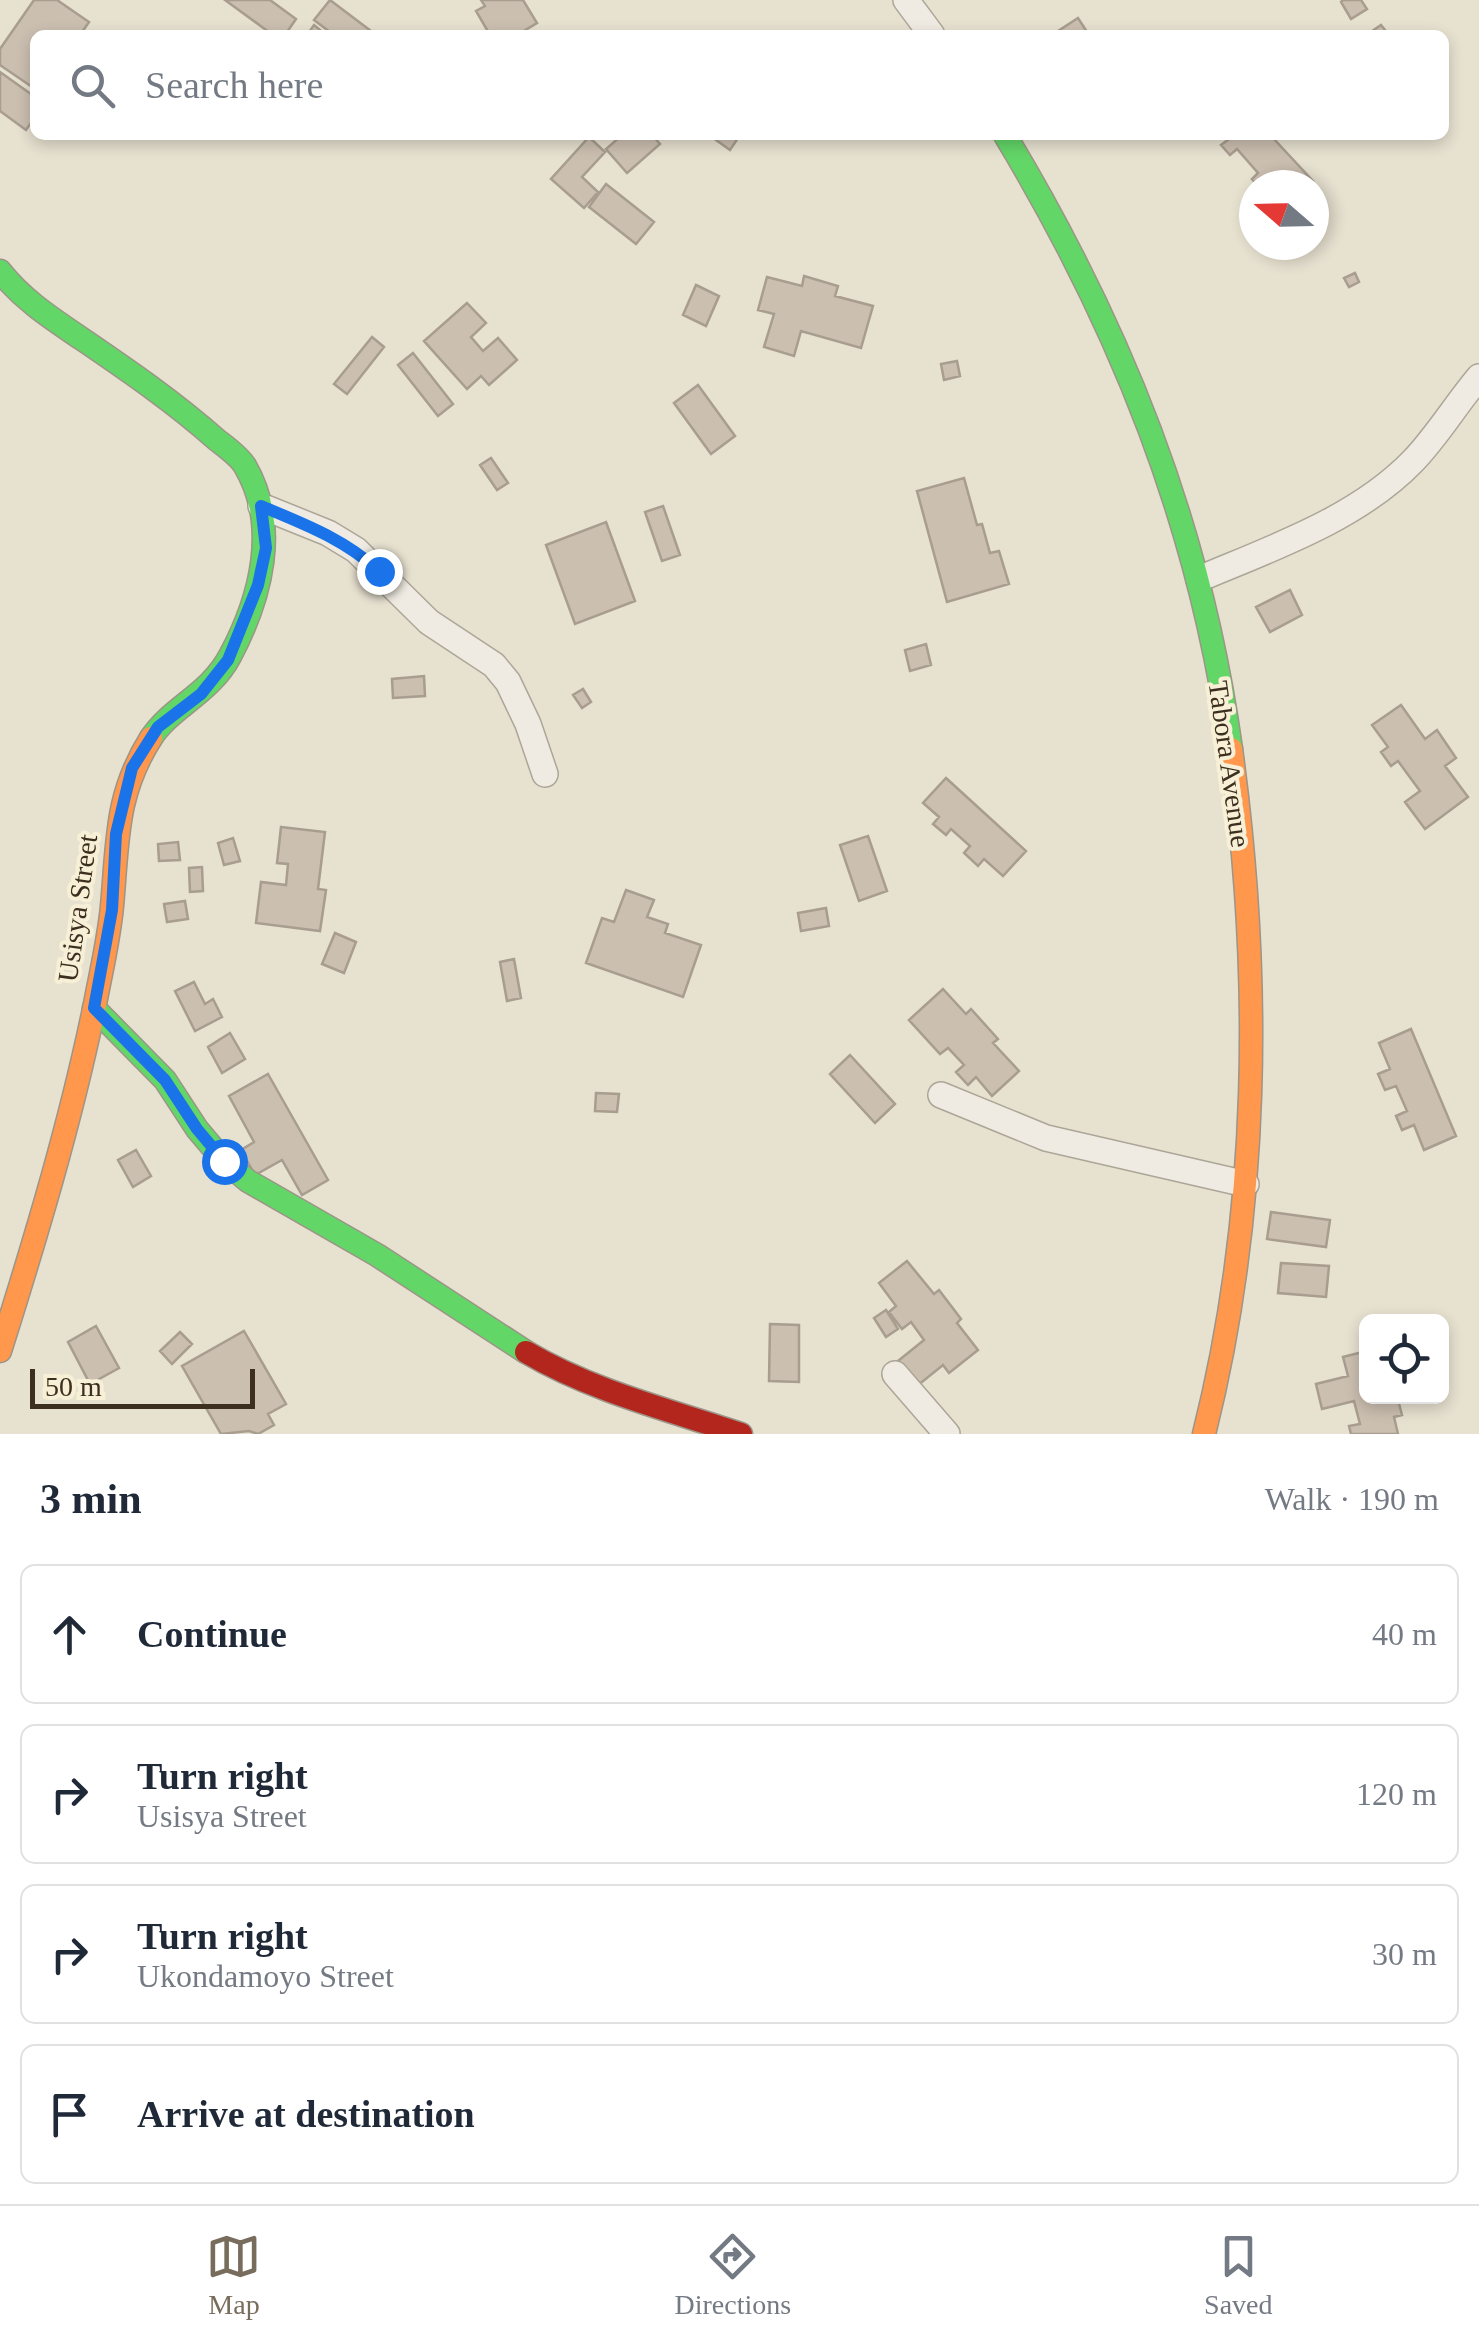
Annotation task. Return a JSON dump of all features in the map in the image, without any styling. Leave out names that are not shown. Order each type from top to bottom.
[{"type":"street","points":[[906,0],[928,30]]},
{"type":"street","name":"Tabora Avenue","points":[[1007,140],[1089,284],[1123,357],[1178,507],[1199,579],[1230,736],[1243,848],[1251,1012],[1246,1184],[1230,1323],[1204,1434]]},
{"type":"street","name":"Usisya Street","points":[[0,271],[21,297],[131,371],[216,434],[244,462],[261,506],[266,548],[258,585],[228,660],[201,694],[158,727],[132,768],[116,834],[112,910],[94,1008],[36,1238],[0,1350]]},
{"type":"street","points":[[1199,579],[1370,499],[1436,437],[1479,377]]},
{"type":"street","points":[[261,506],[328,533],[356,550],[429,622],[494,665],[508,682],[528,724],[545,774]]},
{"type":"street","points":[[94,1008],[165,1080],[197,1129],[224,1161],[248,1181],[377,1255],[486,1329],[546,1364],[617,1393],[741,1434]]},
{"type":"street","points":[[941,1095],[1046,1138],[1246,1184]]},
{"type":"street","points":[[895,1374],[948,1434]]},
{"type":"building","points":[[34,0],[57,0],[89,22],[83,30],[30,30],[30,86],[0,65],[0,49]]},
{"type":"building","points":[[225,0],[270,0],[296,19],[288,30],[266,30]]},
{"type":"building","points":[[330,0],[370,30],[327,30],[314,20]]},
{"type":"building","points":[[481,0],[523,0],[537,23],[525,30],[487,30],[476,11],[485,6]]},
{"type":"building","points":[[1343,0],[1361,0],[1367,9],[1351,19]]},
{"type":"building","points":[[1078,18],[1086,30],[1060,30]]},
{"type":"building","points":[[0,72],[30,93],[30,124],[26,130],[0,111]]},
{"type":"building","points":[[586,140],[592,140],[605,152],[582,177],[598,192],[584,208],[551,179]]},
{"type":"building","points":[[616,140],[656,140],[660,144],[627,173],[606,149]]},
{"type":"building","points":[[716,140],[737,140],[730,150]]},
{"type":"building","points":[[1228,140],[1275,140],[1303,170],[1255,170],[1237,149],[1230,155],[1221,145]]},
{"type":"building","points":[[606,184],[654,222],[636,244],[589,207]]},
{"type":"building","points":[[1355,273],[1359,282],[1349,287],[1344,278]]},
{"type":"building","points":[[804,276],[838,286],[835,296],[873,306],[861,348],[801,331],[794,356],[764,347],[774,314],[758,310],[767,277],[802,286]]},
{"type":"building","points":[[696,285],[719,296],[706,326],[683,315]]},
{"type":"building","points":[[467,303],[486,323],[471,337],[483,351],[498,338],[517,360],[489,385],[481,376],[467,389],[424,341]]},
{"type":"building","points":[[372,337],[384,347],[347,394],[334,384]]},
{"type":"building","points":[[413,353],[453,404],[438,416],[398,365]]},
{"type":"building","points":[[957,361],[960,376],[944,380],[941,364]]},
{"type":"building","points":[[698,385],[735,436],[711,454],[674,403]]},
{"type":"building","points":[[491,458],[508,483],[497,490],[480,465]]},
{"type":"building","points":[[964,478],[977,525],[982,524],[990,553],[999,551],[1009,584],[947,602],[917,491]]},
{"type":"building","points":[[663,506],[680,555],[662,561],[645,512]]},
{"type":"building","points":[[606,522],[635,601],[575,624],[546,545]]},
{"type":"building","points":[[1290,590],[1302,615],[1270,632],[1256,607]]},
{"type":"building","points":[[926,644],[931,665],[910,671],[905,650]]},
{"type":"building","points":[[424,676],[425,696],[393,698],[392,679]]},
{"type":"building","points":[[583,689],[591,702],[582,708],[573,695]]},
{"type":"building","points":[[1401,705],[1425,739],[1437,730],[1456,758],[1445,766],[1468,797],[1425,829],[1405,802],[1420,791],[1398,761],[1391,766],[1381,752],[1388,747],[1372,725]]},
{"type":"building","points":[[946,778],[1026,851],[1003,876],[984,859],[978,866],[964,853],[970,846],[951,829],[946,835],[933,824],[939,817],[923,803]]},
{"type":"building","points":[[281,827],[325,832],[318,889],[326,890],[320,931],[256,923],[261,882],[286,885],[288,864],[277,863]]},
{"type":"building","points":[[868,836],[887,891],[859,901],[840,845]]},
{"type":"building","points":[[233,838],[240,861],[224,865],[218,843]]},
{"type":"building","points":[[178,842],[180,860],[159,861],[158,844]]},
{"type":"building","points":[[202,867],[203,891],[190,892],[189,868]]},
{"type":"building","points":[[626,890],[654,900],[647,917],[668,924],[665,933],[701,945],[683,997],[586,963],[602,918],[614,922]]},
{"type":"building","points":[[185,901],[188,919],[167,922],[164,904]]},
{"type":"building","points":[[826,908],[829,926],[801,931],[798,913]]},
{"type":"building","points":[[335,933],[356,942],[344,973],[322,964]]},
{"type":"building","points":[[514,959],[521,998],[507,1001],[500,962]]},
{"type":"building","points":[[194,982],[205,1004],[213,999],[222,1017],[195,1031],[175,991]]},
{"type":"building","points":[[943,989],[966,1014],[971,1009],[998,1039],[993,1043],[1019,1071],[992,1096],[976,1077],[968,1085],[956,1072],[964,1065],[948,1048],[940,1054],[909,1020]]},
{"type":"building","points":[[1411,1029],[1456,1136],[1424,1150],[1414,1125],[1402,1130],[1396,1116],[1407,1111],[1396,1086],[1385,1090],[1378,1074],[1390,1069],[1379,1043]]},
{"type":"building","points":[[230,1033],[245,1059],[222,1073],[208,1047]]},
{"type":"building","points":[[850,1055],[895,1104],[875,1123],[830,1074]]},
{"type":"building","points":[[268,1074],[328,1180],[302,1195],[282,1160],[255,1175],[241,1150],[254,1142],[229,1096]]},
{"type":"building","points":[[596,1093],[619,1094],[617,1112],[595,1111]]},
{"type":"building","points":[[136,1150],[151,1176],[133,1187],[118,1160]]},
{"type":"building","points":[[1271,1212],[1330,1220],[1326,1247],[1267,1239]]},
{"type":"building","points":[[907,1261],[934,1294],[939,1290],[978,1350],[949,1373],[943,1365],[917,1386],[898,1361],[924,1340],[911,1322],[902,1329],[889,1312],[896,1306],[879,1283]]},
{"type":"building","points":[[1281,1263],[1329,1266],[1326,1297],[1278,1293]]},
{"type":"building","points":[[886,1310],[898,1329],[886,1337],[874,1318]]},
{"type":"building","points":[[770,1324],[799,1325],[799,1382],[769,1381]]},
{"type":"building","points":[[96,1326],[119,1368],[90,1384],[68,1342]]},
{"type":"building","points":[[244,1331],[286,1404],[268,1414],[274,1425],[258,1434],[221,1434],[182,1366]]},
{"type":"building","points":[[180,1332],[192,1344],[172,1364],[160,1351]]},
{"type":"building","points":[[1359,1353],[1359,1404],[1399,1404],[1402,1415],[1394,1417],[1398,1434],[1351,1434],[1349,1426],[1360,1424],[1354,1401],[1322,1409],[1316,1384],[1348,1376],[1343,1357]]},
{"type":"traffic: fast","points":[[1008,140],[1085,281],[1150,430],[1199,586],[1231,749]]},
{"type":"traffic: fast","points":[[0,271],[38,308],[151,387],[232,452],[245,466],[256,489],[264,537],[262,562],[241,634],[222,669],[151,738]]},
{"type":"traffic: fast","points":[[94,1008],[165,1080],[197,1129],[224,1161],[248,1181],[377,1255],[526,1352]]},
{"type":"traffic: slow","points":[[0,1351],[52,1179],[86,1048],[109,931],[124,799],[151,738]]},
{"type":"traffic: slow","points":[[1204,1434],[1223,1350],[1236,1265],[1250,1093],[1248,920],[1231,749]]},
{"type":"traffic: jam","points":[[526,1352],[604,1389],[741,1434]]},
{"type":"route","points":[[224,1161],[165,1080],[94,1008],[112,910],[116,834],[132,768],[158,727],[201,694],[228,660],[258,585],[266,548],[261,506],[328,533],[356,550],[379,571]]}]
